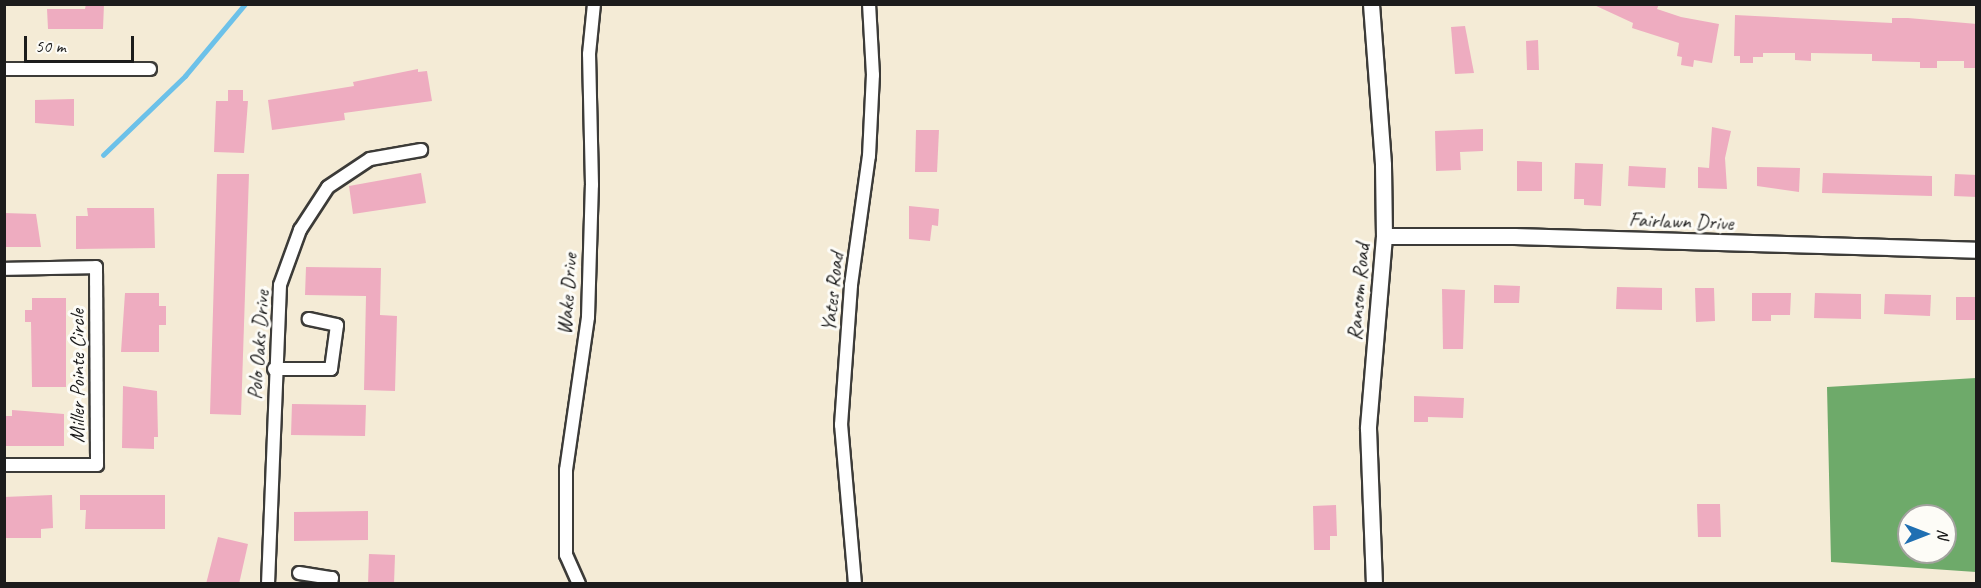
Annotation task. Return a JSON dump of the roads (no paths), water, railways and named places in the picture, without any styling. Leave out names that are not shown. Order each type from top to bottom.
[{"type":"street","name":"Wake Drive","points":[[579,584],[566,555],[566,470],[588,317],[592,185],[589,54],[594,4]]},
{"type":"street","name":"Yates Road","points":[[855,584],[842,425],[851,285],[869,156],[873,75],[869,4]]},
{"type":"street","name":"Ransom Road","points":[[1371,4],[1383,165],[1384,236],[1368,428],[1374,584]]},
{"type":"street","points":[[4,69],[150,69]]},
{"type":"street","name":"Polo Oaks Drive","points":[[268,584],[274,369],[280,285],[300,230],[328,187],[370,159],[421,150]]},
{"type":"street","name":"Fairlawn Drive","points":[[1384,236],[1514,236],[1977,250]]},
{"type":"street","name":"Miller Pointe Circle","points":[[4,269],[96,267],[97,465],[4,465]]},
{"type":"street","points":[[274,369],[331,369],[338,325],[309,319]]},
{"type":"street","points":[[299,573],[332,578],[331,584]]},
{"type":"waterway","points":[[103,155],[185,76],[245,4]]}]
